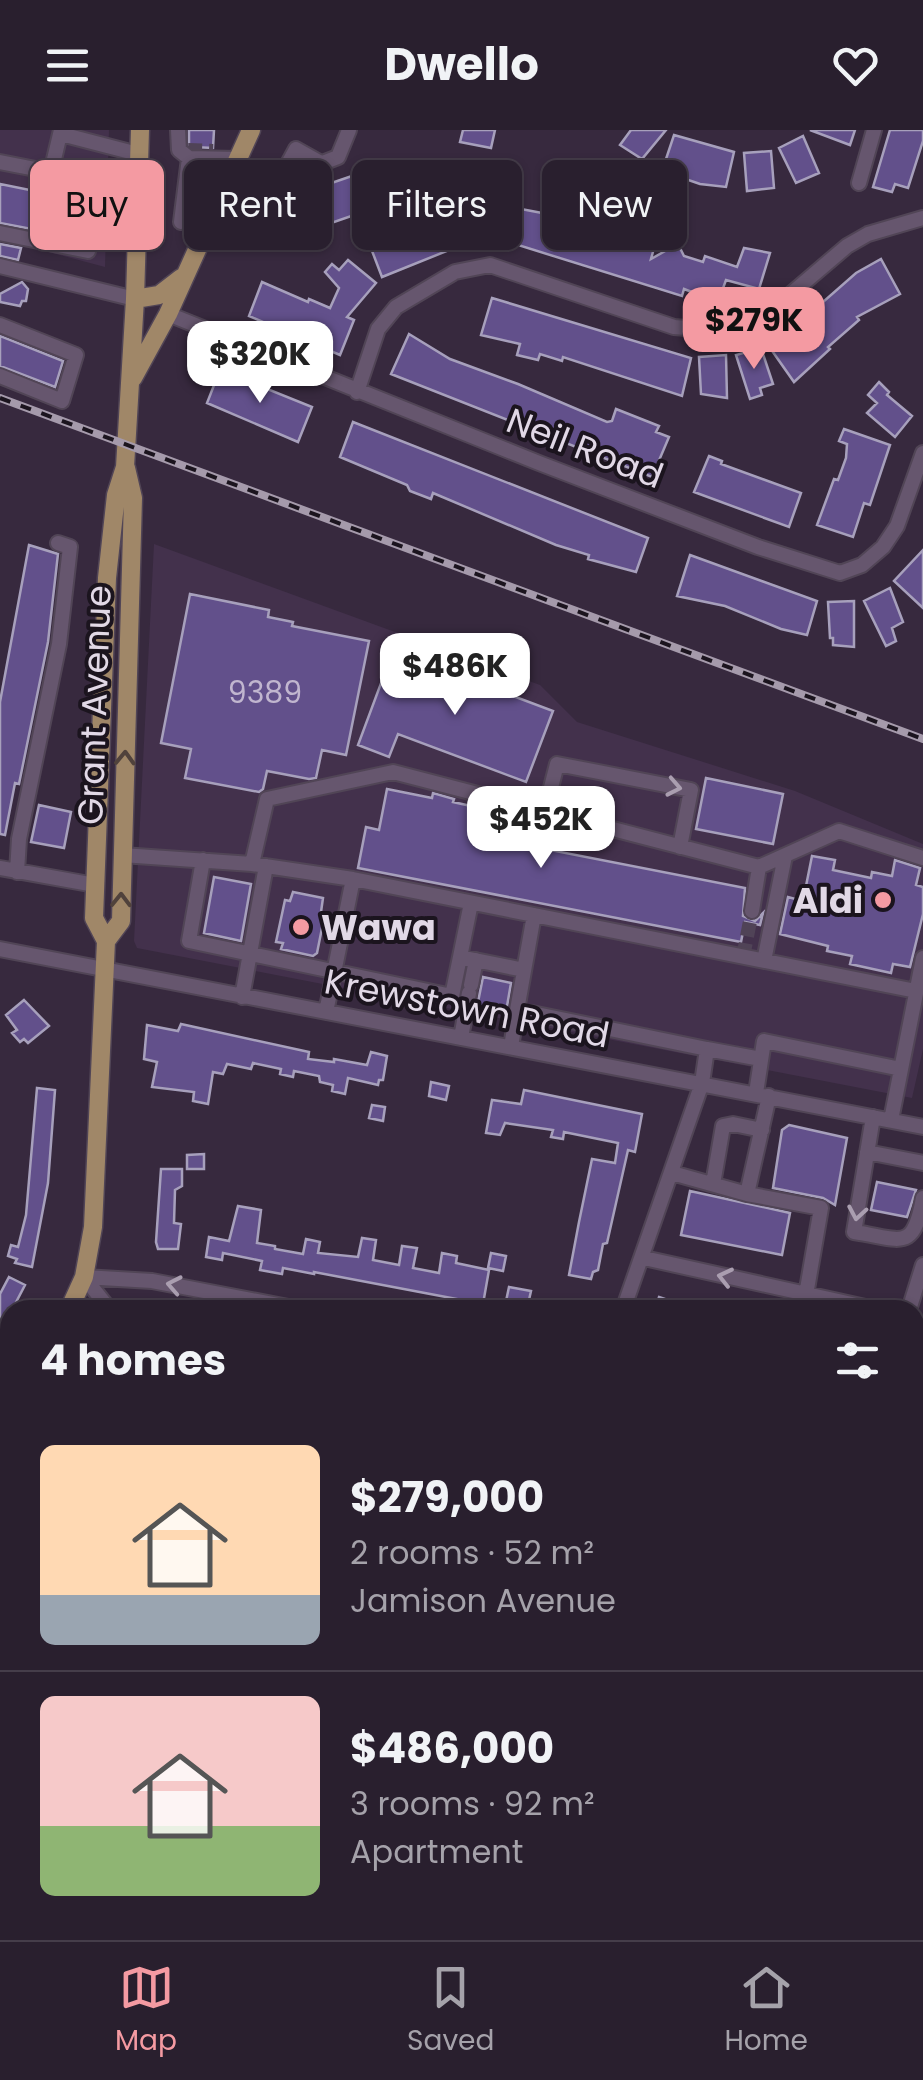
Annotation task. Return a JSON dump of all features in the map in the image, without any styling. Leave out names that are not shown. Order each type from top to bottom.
[{"type":"main road","name":"Grant Avenue","points":[[106,940],[120,922],[134,498],[126,467],[136,299],[140,130]]},
{"type":"main road","points":[[130,383],[168,314],[250,130]]},
{"type":"main road","points":[[136,299],[173,287],[188,270]]},
{"type":"main road","name":"Grant Avenue","points":[[74,1300],[84,1277],[96,1184],[106,940],[94,918],[106,578],[116,494],[126,467]]},
{"type":"street","points":[[61,132],[84,130]]},
{"type":"street","points":[[178,130],[186,153],[182,222]]},
{"type":"street","points":[[330,160],[338,157],[349,130]]},
{"type":"street","points":[[858,183],[874,130]]},
{"type":"street","points":[[61,132],[138,154]]},
{"type":"street","points":[[53,160],[61,132]]},
{"type":"street","points":[[213,151],[239,156]]},
{"type":"street","points":[[186,153],[239,156]]},
{"type":"street","points":[[0,162],[30,168]]},
{"type":"street","points":[[357,392],[378,330],[396,306],[456,272],[490,266],[674,327],[712,330],[779,304],[832,258],[868,234],[923,218]]},
{"type":"street","points":[[0,232],[30,238]]},
{"type":"street","points":[[0,266],[136,299]]},
{"type":"street","name":"Neil Road","points":[[168,314],[357,392],[758,547],[840,572],[862,565],[883,547],[898,526],[923,453]]},
{"type":"street","points":[[0,325],[76,355],[62,401],[0,376]]},
{"type":"street","points":[[18,872],[19,839],[59,644],[70,547],[58,543]]},
{"type":"street","points":[[545,811],[557,764],[692,790],[680,846]]},
{"type":"street","points":[[242,997],[266,799],[393,772],[759,867],[839,832],[923,858]]},
{"type":"street","points":[[122,855],[258,865],[352,879],[916,991]]},
{"type":"street","points":[[764,961],[785,856]]},
{"type":"street","points":[[203,860],[189,941],[452,996],[471,903]]},
{"type":"street","points":[[752,911],[759,867]]},
{"type":"street","points":[[0,868],[95,885]]},
{"type":"street","points":[[326,1012],[352,879]]},
{"type":"street","points":[[511,1047],[534,915]]},
{"type":"street","name":"Krewstown Road","points":[[0,950],[923,1127]]},
{"type":"street","points":[[460,957],[524,970]]},
{"type":"street","points":[[891,1120],[923,958]]},
{"type":"street","points":[[461,1038],[476,960]]},
{"type":"street","points":[[518,1010],[761,1059]]},
{"type":"street","points":[[747,1194],[762,1130],[764,1041],[901,1069]]},
{"type":"street","points":[[627,1300],[702,1083],[708,1049]]},
{"type":"street","points":[[874,1117],[854,1232],[898,1239],[910,1236],[918,1229],[923,1198]]},
{"type":"street","points":[[713,1184],[722,1126],[733,1124],[762,1130]]},
{"type":"street","points":[[867,1152],[923,1163]]},
{"type":"street","points":[[672,1173],[747,1194],[821,1208],[806,1295]]},
{"type":"street","points":[[644,1258],[823,1300]]},
{"type":"street","points":[[913,1300],[923,1265]]},
{"type":"street","points":[[84,1277],[102,1300]]},
{"type":"street","points":[[84,1277],[152,1281],[252,1300]]},
{"type":"shaded area","points":[[0,130],[109,130],[108,160],[30,160],[30,247],[0,239]]},
{"type":"shaded area","points":[[41,250],[105,250],[105,267]]},
{"type":"shaded area","points":[[154,544],[540,685],[577,722],[795,791],[923,844],[923,1049],[912,1098],[137,948],[134,941]]},
{"type":"building","points":[[189,130],[214,130],[213,148],[189,145]]},
{"type":"building","points":[[463,130],[495,130],[491,148],[460,142]]},
{"type":"building","points":[[631,130],[666,130],[642,159],[620,145]]},
{"type":"building","points":[[810,130],[855,130],[850,145]]},
{"type":"building","points":[[890,130],[923,130],[908,188],[895,184],[892,192],[873,187]]},
{"type":"building","points":[[674,135],[734,152],[726,187],[687,180],[687,160],[666,160]]},
{"type":"building","points":[[803,136],[819,173],[796,183],[779,148]]},
{"type":"building","points":[[771,151],[774,188],[747,191],[744,153]]},
{"type":"building","points":[[352,176],[352,216],[332,223],[332,183]]},
{"type":"building","points":[[0,184],[30,190],[30,229],[0,223]]},
{"type":"building","points":[[522,209],[542,213],[542,250],[654,250],[651,259],[667,250],[681,250],[684,256],[703,262],[705,256],[737,267],[744,248],[770,253],[759,289],[726,280],[718,302],[684,289],[682,296],[522,246]]},
{"type":"building","points":[[0,244],[21,248],[18,260],[0,256]]},
{"type":"building","points":[[372,250],[449,250],[382,277]]},
{"type":"building","points":[[881,259],[900,294],[857,317],[859,320],[794,382],[768,345],[856,273]]},
{"type":"building","points":[[348,260],[376,283],[347,317],[354,320],[340,355],[249,316],[262,282],[330,308],[339,288],[325,272],[332,264],[339,270]]},
{"type":"building","points":[[22,282],[28,289],[26,301],[20,306],[0,302],[0,294]]},
{"type":"building","points":[[492,298],[691,358],[682,396],[563,357],[562,361],[540,354],[538,360],[517,355],[520,344],[481,335]]},
{"type":"building","points":[[409,334],[450,359],[607,422],[612,421],[616,409],[659,426],[656,432],[669,437],[652,477],[391,374]]},
{"type":"building","points":[[0,336],[63,361],[55,387],[0,366]]},
{"type":"building","points":[[761,348],[773,384],[760,388],[762,395],[750,399],[736,355]]},
{"type":"building","points":[[726,355],[727,398],[701,394],[699,357]]},
{"type":"building","points":[[220,370],[312,407],[298,442],[207,403]]},
{"type":"building","points":[[879,382],[889,392],[887,395],[912,416],[895,437],[867,413],[877,403],[868,395]]},
{"type":"building","points":[[353,422],[648,538],[636,572],[588,559],[589,555],[433,493],[431,499],[410,491],[407,485],[340,457]]},
{"type":"building","points":[[844,429],[890,445],[870,505],[864,503],[853,537],[817,525],[846,458],[847,444],[839,441]]},
{"type":"building","points":[[709,456],[801,493],[789,527],[694,492]]},
{"type":"building","points":[[29,545],[58,554],[48,642],[5,835],[0,834],[0,702]]},
{"type":"building","points":[[923,550],[923,608],[894,581]]},
{"type":"building","points":[[690,555],[817,601],[807,635],[781,629],[725,606],[677,596]]},
{"type":"building","points":[[890,588],[903,622],[892,628],[896,641],[886,646],[864,601]]},
{"type":"building","points":[[190,594],[269,610],[268,617],[293,622],[292,626],[369,641],[346,755],[322,750],[316,778],[267,771],[259,792],[185,778],[191,749],[161,743]]},
{"type":"building","points":[[854,601],[854,647],[833,645],[828,602]]},
{"type":"building","points":[[393,651],[553,711],[526,782],[398,734],[389,757],[358,745]]},
{"type":"building","points":[[706,778],[783,794],[773,844],[696,829]]},
{"type":"building","points":[[387,789],[432,798],[433,793],[480,808],[474,835],[745,888],[743,916],[755,921],[763,913],[760,925],[745,922],[741,942],[358,868],[366,827],[379,830]]},
{"type":"building","points":[[39,805],[71,812],[64,848],[31,842]]},
{"type":"building","name":"Aldi","points":[[812,856],[835,860],[833,870],[871,878],[872,872],[892,876],[895,860],[920,868],[916,885],[923,887],[923,914],[910,967],[893,964],[891,973],[850,964],[852,956],[780,934],[788,897],[803,901]]},
{"type":"building","name":"Wawa","points":[[214,877],[251,884],[241,941],[204,933]]},
{"type":"building","name":"Wawa","points":[[293,892],[323,898],[321,912],[325,913],[317,953],[313,956],[281,949],[283,943],[276,942],[285,900],[290,901]]},
{"type":"building","points":[[483,977],[511,983],[506,1012],[477,1007]]},
{"type":"building","points":[[24,1000],[49,1026],[28,1043],[24,1039],[20,1042],[12,1033],[17,1030],[6,1015]]},
{"type":"building","points":[[181,1024],[309,1052],[308,1059],[367,1065],[371,1052],[387,1056],[383,1080],[378,1085],[348,1078],[345,1094],[332,1091],[333,1085],[320,1082],[319,1076],[294,1071],[293,1077],[280,1074],[281,1069],[253,1063],[251,1069],[227,1064],[223,1074],[213,1072],[208,1104],[193,1101],[194,1092],[152,1087],[157,1062],[144,1059],[147,1025],[178,1031]]},
{"type":"building","points":[[431,1082],[449,1086],[446,1100],[429,1096]]},
{"type":"building","points":[[37,1088],[55,1090],[48,1183],[32,1267],[15,1263],[17,1259],[8,1256],[11,1245],[18,1247],[26,1215]]},
{"type":"building","points":[[524,1090],[642,1114],[635,1152],[628,1150],[607,1243],[603,1244],[598,1270],[591,1279],[569,1275],[579,1222],[592,1159],[615,1163],[618,1143],[564,1132],[563,1139],[551,1137],[553,1130],[505,1123],[500,1135],[486,1133],[492,1100],[521,1104]]},
{"type":"building","points":[[372,1105],[385,1107],[383,1121],[369,1118]]},
{"type":"building","points":[[789,1125],[847,1138],[835,1205],[823,1198],[773,1188],[782,1130]]},
{"type":"building","points":[[204,1154],[204,1169],[187,1169],[187,1155]]},
{"type":"building","points":[[161,1169],[182,1169],[182,1186],[175,1190],[174,1223],[181,1224],[178,1249],[158,1249],[156,1242]]},
{"type":"building","points":[[877,1182],[916,1190],[907,1217],[871,1210]]},
{"type":"building","points":[[690,1191],[790,1213],[782,1255],[681,1235]]},
{"type":"building","points":[[238,1206],[261,1210],[257,1243],[275,1249],[303,1254],[306,1239],[320,1242],[318,1253],[358,1257],[362,1238],[376,1240],[373,1260],[399,1265],[402,1246],[417,1248],[413,1268],[439,1273],[442,1253],[457,1256],[456,1263],[489,1270],[484,1300],[462,1300],[314,1272],[283,1268],[282,1274],[260,1270],[262,1261],[223,1253],[222,1260],[206,1257],[209,1237],[229,1241]]},
{"type":"building","points":[[491,1253],[506,1256],[503,1271],[488,1268]]},
{"type":"building","points":[[9,1277],[25,1285],[17,1300],[0,1300]]},
{"type":"building","points":[[509,1287],[531,1291],[529,1300],[506,1300]]},
{"type":"tunnel","points":[[188,150],[213,151]]},
{"type":"tunnel","points":[[743,957],[752,911]]},
{"type":"railway","points":[[0,398],[923,739]]},
{"type":"place","name":"Aldi","points":[[883,900]]},
{"type":"place","name":"Wawa","points":[[301,927]]}]
